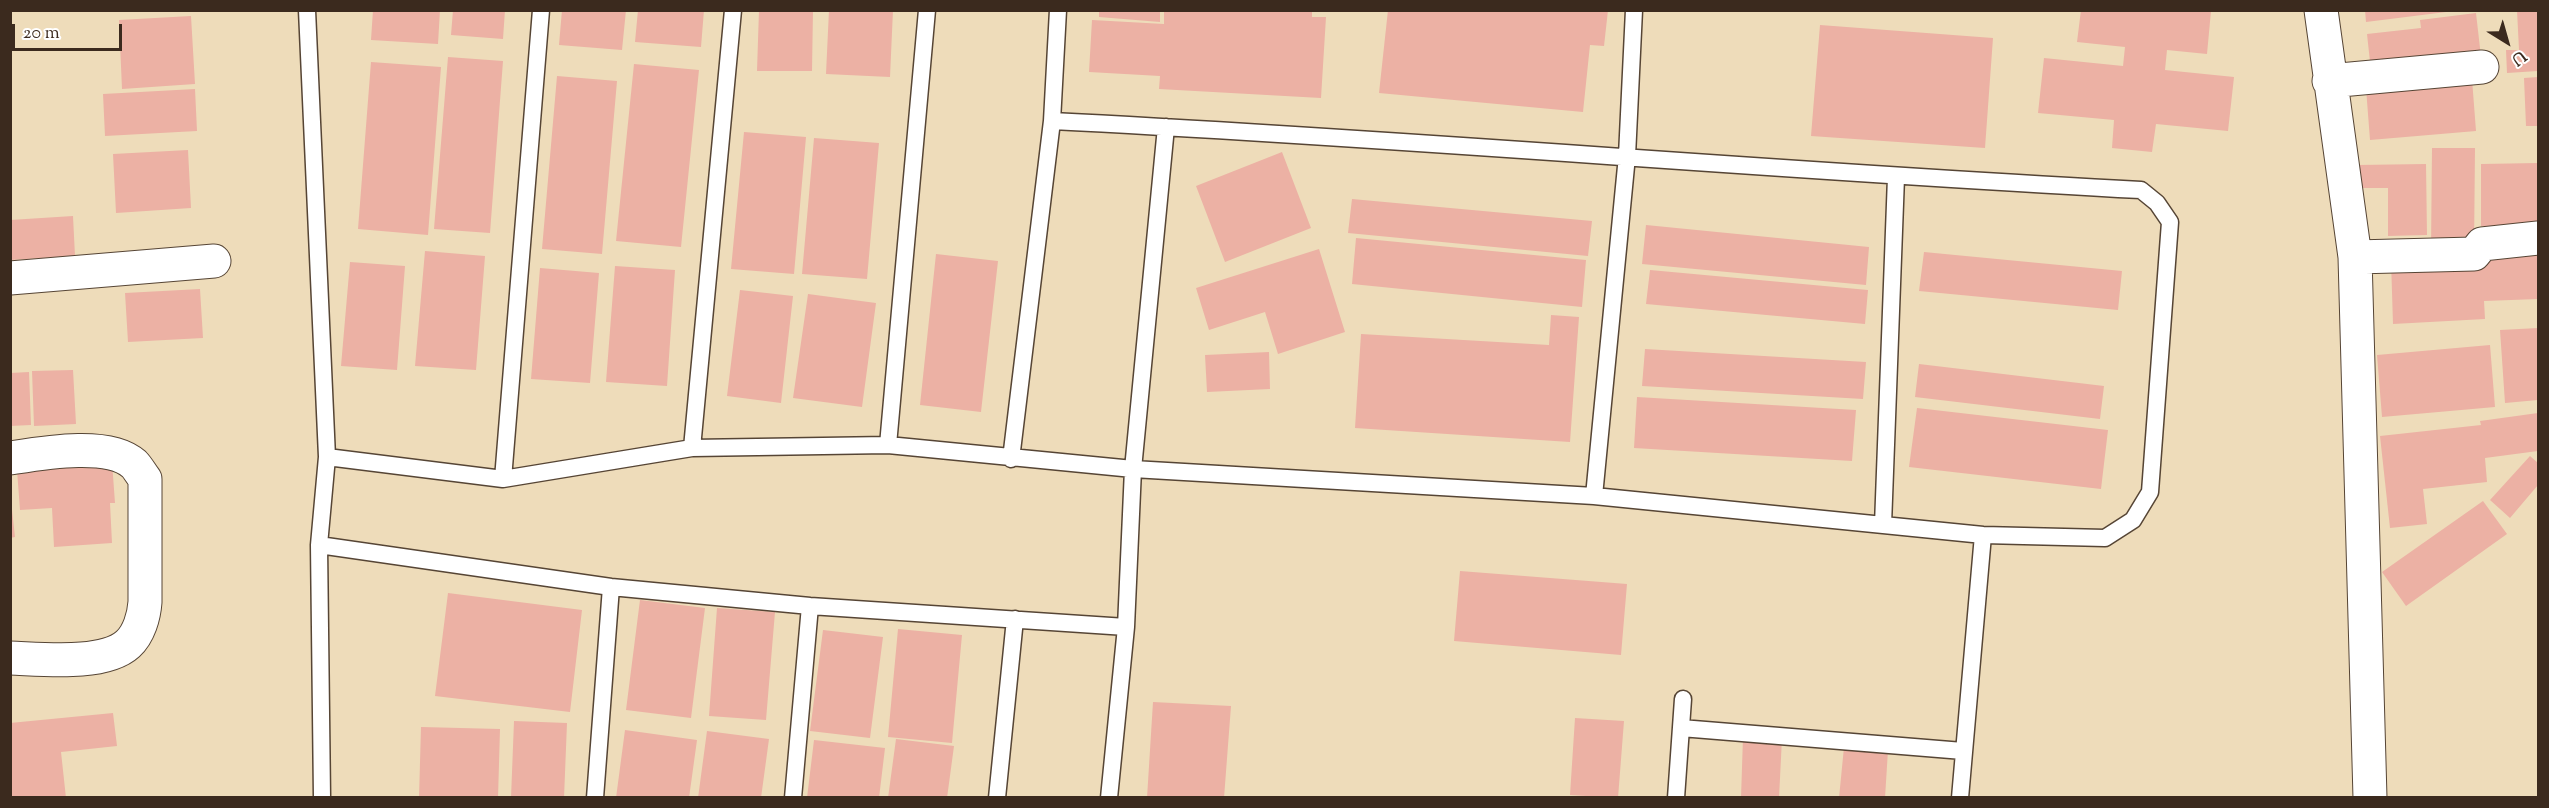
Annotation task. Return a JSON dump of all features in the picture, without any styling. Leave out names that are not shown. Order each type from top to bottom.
[{"type":"street","points":[[2321,10],[2355,257],[2370,798]]},
{"type":"street","points":[[2329,81],[2482,67]]},
{"type":"street","points":[[2355,257],[2474,254],[2482,244],[2538,238]]},
{"type":"street","points":[[10,278],[214,261]]},
{"type":"street","points":[[10,458],[101,450],[121,456],[135,464],[145,479],[146,602],[144,617],[130,643],[117,652],[81,659],[10,658]]},
{"type":"lane","points":[[307,10],[327,457],[319,545],[322,798]]},
{"type":"lane","points":[[503,479],[541,10]]},
{"type":"lane","points":[[692,448],[733,10]]},
{"type":"lane","points":[[888,445],[927,10]]},
{"type":"lane","points":[[1011,459],[1052,121],[1058,10]]},
{"type":"lane","points":[[1594,496],[1627,156],[1634,10]]},
{"type":"lane","points":[[327,457],[503,479],[692,448],[888,445],[1133,470],[1594,496],[1983,535],[2105,538],[2133,520],[2150,492],[2170,222],[2157,202],[2140,190],[1896,177],[1627,156],[1052,121]]},
{"type":"lane","points":[[1109,798],[1126,627],[1133,470],[1166,127]]},
{"type":"lane","points":[[1883,525],[1896,177]]},
{"type":"lane","points":[[1960,798],[1983,535]]},
{"type":"lane","points":[[319,545],[611,586],[810,606],[1126,627]]},
{"type":"lane","points":[[595,798],[611,586]]},
{"type":"lane","points":[[793,798],[810,606]]},
{"type":"lane","points":[[997,798],[1015,619]]},
{"type":"lane","points":[[1676,798],[1683,699]]},
{"type":"lane","points":[[1681,728],[1963,751]]},
{"type":"building","points":[[373,10],[440,10],[438,44],[371,40]]},
{"type":"building","points":[[453,10],[505,10],[503,39],[451,35]]},
{"type":"building","points":[[562,10],[626,10],[622,50],[559,45]]},
{"type":"building","points":[[638,10],[704,10],[701,47],[635,42]]},
{"type":"building","points":[[759,10],[813,10],[812,71],[757,71]]},
{"type":"building","points":[[829,10],[893,10],[890,77],[826,74]]},
{"type":"building","points":[[1099,10],[1160,10],[1160,22],[1099,17]]},
{"type":"building","points":[[1164,10],[1312,10],[1312,17],[1326,17],[1321,98],[1159,89],[1160,76],[1089,72],[1092,20],[1164,24]]},
{"type":"building","points":[[1388,10],[1608,10],[1604,46],[1590,45],[1583,112],[1379,93]]},
{"type":"building","points":[[2081,10],[2211,11],[2207,54],[2167,50],[2165,70],[2234,77],[2228,131],[2156,124],[2152,152],[2112,148],[2114,120],[2038,113],[2044,58],[2123,66],[2125,47],[2077,42]]},
{"type":"building","points":[[2365,10],[2446,10],[2446,12],[2366,22]]},
{"type":"building","points":[[2517,10],[2538,10],[2538,71],[2507,73],[2506,50],[2519,50]]},
{"type":"building","points":[[2476,13],[2481,57],[2371,71],[2367,34],[2421,28],[2420,20]]},
{"type":"building","points":[[191,16],[195,84],[122,89],[119,20]]},
{"type":"building","points":[[1820,25],[1993,38],[1985,148],[1811,136]]},
{"type":"building","points":[[448,57],[503,61],[490,233],[434,229]]},
{"type":"building","points":[[371,62],[441,67],[428,235],[358,229]]},
{"type":"building","points":[[634,64],[699,70],[681,247],[616,241]]},
{"type":"building","points":[[557,76],[617,81],[602,254],[542,249]]},
{"type":"building","points":[[2538,77],[2538,126],[2526,126],[2524,78]]},
{"type":"building","points":[[2472,79],[2476,131],[2370,140],[2366,88]]},
{"type":"building","points":[[195,89],[197,131],[105,136],[103,94]]},
{"type":"building","points":[[744,132],[806,137],[794,274],[731,269]]},
{"type":"building","points":[[814,138],[879,143],[867,279],[802,274]]},
{"type":"building","points":[[2432,148],[2475,148],[2474,250],[2431,250]]},
{"type":"building","points":[[188,150],[191,208],[116,213],[113,154]]},
{"type":"building","points":[[1282,152],[1311,228],[1225,262],[1196,186]]},
{"type":"building","points":[[2538,163],[2538,229],[2517,226],[2481,226],[2481,164]]},
{"type":"building","points":[[2426,164],[2427,235],[2388,236],[2388,188],[2357,188],[2357,165]]},
{"type":"building","points":[[1352,199],[1592,221],[1588,256],[1348,233]]},
{"type":"building","points":[[73,216],[75,256],[10,260],[10,220]]},
{"type":"building","points":[[1646,225],[1869,247],[1866,285],[1642,264]]},
{"type":"building","points":[[1356,238],[1586,260],[1582,307],[1352,284]]},
{"type":"building","points":[[2538,245],[2538,299],[2484,301],[2485,319],[2393,324],[2391,260]]},
{"type":"building","points":[[1319,249],[1345,332],[1278,354],[1265,312],[1209,330],[1196,288]]},
{"type":"building","points":[[425,251],[485,256],[476,370],[415,366]]},
{"type":"building","points":[[1924,252],[2122,271],[2118,310],[1919,291]]},
{"type":"building","points":[[936,254],[998,261],[981,412],[920,405]]},
{"type":"building","points":[[350,262],[405,266],[397,370],[341,366]]},
{"type":"building","points":[[615,266],[675,270],[667,386],[606,382]]},
{"type":"building","points":[[540,268],[599,273],[590,383],[531,379]]},
{"type":"building","points":[[1650,270],[1868,290],[1865,324],[1646,304]]},
{"type":"building","points":[[200,289],[203,338],[128,342],[125,293]]},
{"type":"building","points":[[740,290],[793,296],[781,403],[727,396]]},
{"type":"building","points":[[808,294],[876,303],[862,407],[793,398]]},
{"type":"building","points":[[1551,315],[1579,317],[1570,442],[1355,428],[1361,334],[1549,345]]},
{"type":"building","points":[[2538,328],[2538,400],[2505,403],[2500,330]]},
{"type":"building","points":[[2490,345],[2495,407],[2382,417],[2377,355]]},
{"type":"building","points":[[1645,349],[1866,362],[1863,399],[1642,386]]},
{"type":"building","points":[[1269,352],[1270,389],[1207,392],[1205,355]]},
{"type":"building","points":[[1919,364],[2104,386],[2100,419],[1915,397]]},
{"type":"building","points":[[73,370],[76,424],[34,426],[32,371]]},
{"type":"building","points":[[29,372],[31,425],[10,426],[10,373]]},
{"type":"building","points":[[1637,397],[1856,410],[1852,461],[1634,448]]},
{"type":"building","points":[[1917,408],[2108,430],[2101,489],[1909,467]]},
{"type":"building","points":[[2538,413],[2538,451],[2485,458],[2487,482],[2423,489],[2427,524],[2390,528],[2380,436],[2481,425],[2480,421]]},
{"type":"building","points":[[2530,456],[2538,463],[2538,485],[2510,518],[2490,500]]},
{"type":"building","points":[[112,462],[115,503],[110,503],[112,543],[54,547],[52,508],[20,510],[17,470]]},
{"type":"building","points":[[10,491],[15,537],[10,538]]},
{"type":"building","points":[[2483,501],[2507,534],[2406,606],[2382,572]]},
{"type":"building","points":[[1460,571],[1627,584],[1621,655],[1454,641]]},
{"type":"building","points":[[448,593],[582,610],[570,712],[435,696]]},
{"type":"building","points":[[640,600],[705,608],[691,718],[626,710]]},
{"type":"building","points":[[717,608],[775,612],[766,720],[709,716]]},
{"type":"building","points":[[898,629],[962,635],[952,743],[888,737]]},
{"type":"building","points":[[823,630],[883,637],[870,738],[810,731]]},
{"type":"building","points":[[1153,702],[1231,706],[1224,798],[1147,798]]},
{"type":"building","points":[[113,713],[117,746],[61,752],[66,798],[10,798],[10,723]]},
{"type":"building","points":[[1575,718],[1624,721],[1618,798],[1570,795]]},
{"type":"building","points":[[514,721],[567,723],[564,798],[511,798]]},
{"type":"building","points":[[421,727],[500,729],[498,798],[419,798]]},
{"type":"building","points":[[625,730],[697,740],[689,798],[616,798]]},
{"type":"building","points":[[707,731],[769,739],[761,798],[698,798]]},
{"type":"building","points":[[1743,737],[1782,738],[1779,798],[1741,798]]},
{"type":"building","points":[[896,739],[954,746],[947,798],[888,798]]},
{"type":"building","points":[[814,740],[885,748],[879,798],[807,798]]},
{"type":"building","points":[[1844,747],[1888,750],[1885,798],[1839,798]]}]
